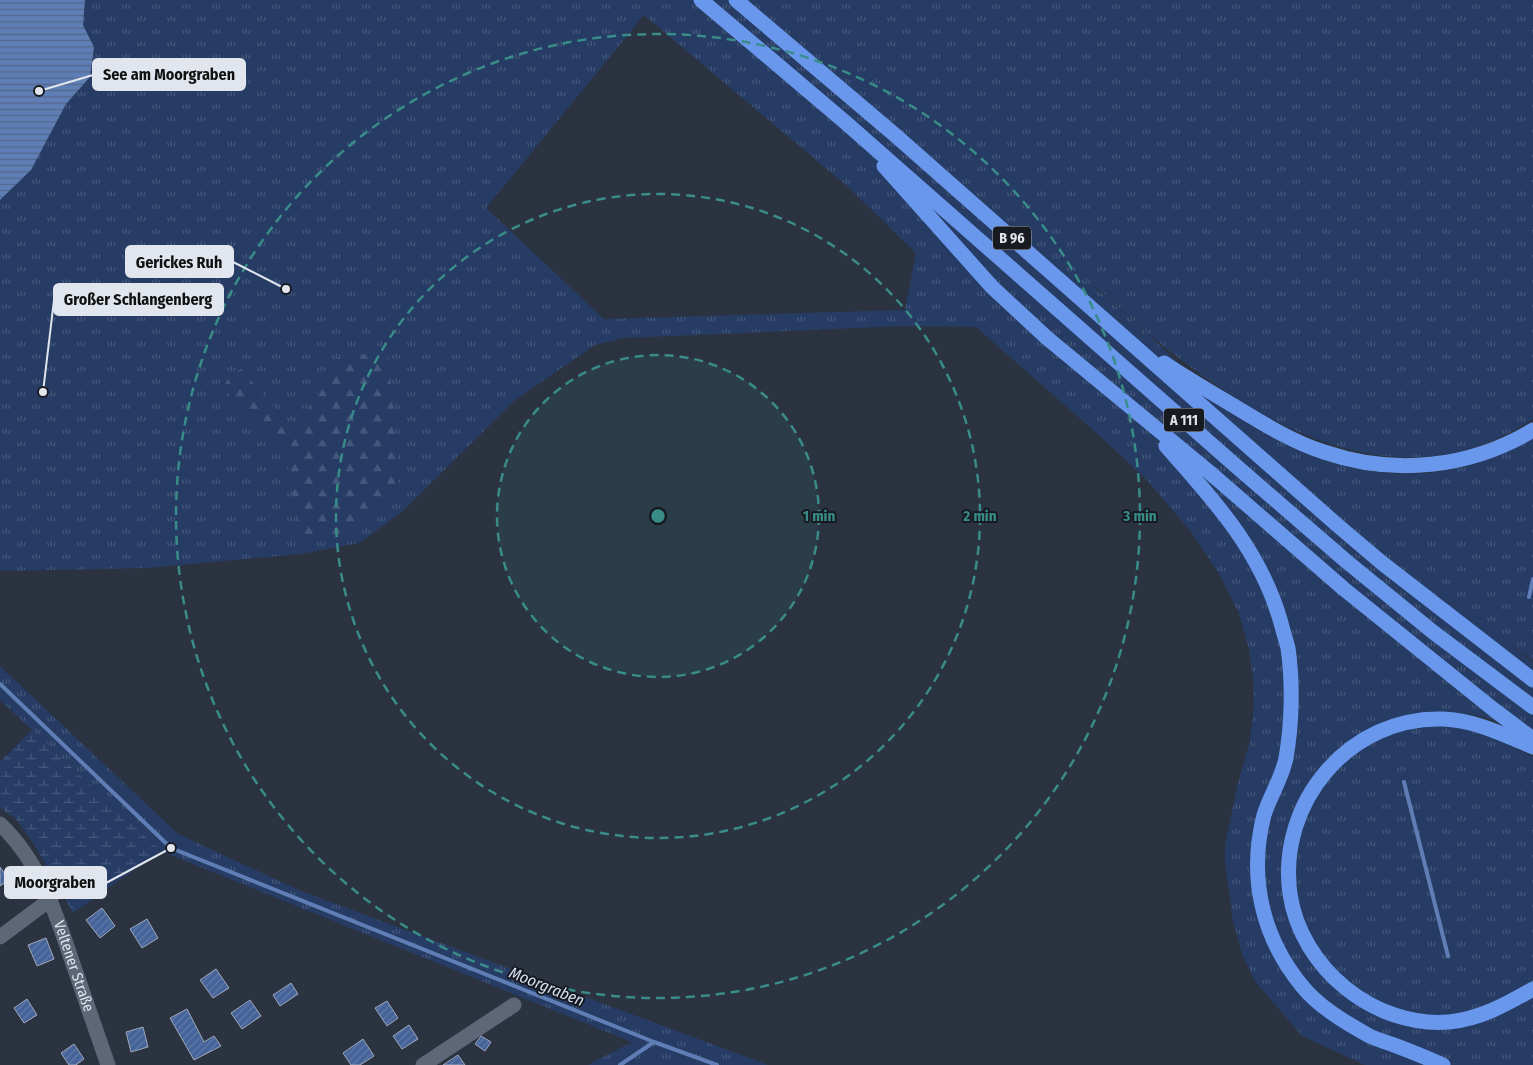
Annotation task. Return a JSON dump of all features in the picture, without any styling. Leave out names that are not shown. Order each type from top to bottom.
[{"type":"highway","points":[[701,0],[845,122],[947,238],[1010,305],[1135,412],[1208,471],[1344,589],[1533,739]]},
{"type":"highway","name":"B 96","points":[[736,0],[895,135],[1130,342]]},
{"type":"highway","name":"A 111","points":[[845,122],[1346,561],[1433,632],[1533,707]]},
{"type":"highway","points":[[1130,342],[1256,420],[1290,438],[1323,452],[1366,464],[1404,467],[1448,462],[1477,456],[1533,430]]},
{"type":"highway","name":"A 111","points":[[1130,342],[1382,563],[1533,680]]},
{"type":"highway","points":[[1135,412],[1213,500],[1241,536],[1269,586],[1287,646],[1291,678],[1286,759],[1264,815],[1258,856],[1258,887],[1264,918],[1277,950],[1303,987],[1329,1011],[1367,1035],[1443,1065]]},
{"type":"highway","points":[[1533,747],[1477,725],[1461,720],[1444,719],[1420,720],[1406,723],[1383,730],[1363,740],[1331,765],[1308,796],[1298,816],[1290,848],[1289,878],[1293,907],[1310,950],[1341,985],[1370,1005],[1410,1019],[1449,1022],[1500,1008],[1533,989]]},
{"type":"street","name":"Veltener Straße","points":[[0,824],[15,838],[51,899],[108,1065]]},
{"type":"street","points":[[0,937],[51,899]]},
{"type":"street","points":[[423,1065],[514,1005]]},
{"type":"green space","points":[[85,0],[1533,0],[1533,419],[1484,444],[1435,456],[1386,456],[1338,447],[1292,429],[1247,405],[1162,345],[1091,284],[1180,364],[1227,410],[1243,421],[1302,452],[1334,463],[1368,471],[1401,474],[1435,472],[1468,466],[1501,454],[1533,438],[1533,661],[1505,640],[1533,663],[1533,751],[1492,719],[1464,713],[1491,722],[1490,736],[1533,757],[1533,1065],[1365,1065],[1302,1036],[1255,981],[1242,954],[1233,921],[1225,863],[1225,845],[1238,783],[1250,741],[1254,705],[1249,649],[1238,611],[1218,572],[1192,533],[1146,479],[976,327],[903,326],[624,338],[595,345],[514,401],[402,512],[359,543],[301,554],[148,568],[0,571],[0,200],[31,170],[66,104],[90,77],[94,47],[83,25]],"holes":[[[644,15],[848,187],[916,253],[905,310],[604,319],[486,208]],[[337,358],[300,541],[286,455],[241,369],[296,434]]]},
{"type":"green space","points":[[388,351],[400,493],[355,530],[300,542],[286,455],[223,388],[229,376],[241,369],[296,433],[337,358]]},
{"type":"green space","points":[[0,666],[178,834],[301,891],[768,1065],[588,1065],[632,1042],[161,851],[0,700]]},
{"type":"green space","points":[[32,730],[161,851],[73,913],[34,844],[15,818],[0,808],[0,762]]},
{"type":"shaded area","points":[[0,0],[85,0],[83,25],[94,47],[90,77],[66,104],[31,170],[0,200]]},
{"type":"building","points":[[0,867],[9,880],[0,886]]},
{"type":"building","points":[[102,908],[115,926],[100,938],[86,920]]},
{"type":"building","points":[[147,919],[158,938],[142,948],[130,929]]},
{"type":"building","points":[[46,938],[54,959],[37,966],[28,945]]},
{"type":"building","points":[[216,969],[229,988],[213,998],[200,980]]},
{"type":"building","points":[[291,983],[298,994],[280,1006],[273,995]]},
{"type":"building","points":[[27,999],[37,1015],[24,1023],[14,1008]]},
{"type":"building","points":[[250,1000],[261,1016],[242,1029],[231,1013]]},
{"type":"building","points":[[387,1001],[398,1018],[387,1026],[375,1008]]},
{"type":"building","points":[[187,1009],[204,1042],[214,1036],[221,1046],[194,1060],[170,1018]]},
{"type":"building","points":[[409,1025],[418,1039],[402,1049],[393,1036]]},
{"type":"building","points":[[143,1027],[148,1047],[131,1052],[126,1032]]},
{"type":"building","points":[[481,1036],[491,1042],[485,1051],[475,1044]]},
{"type":"building","points":[[363,1039],[374,1056],[360,1065],[351,1065],[343,1053]]},
{"type":"building","points":[[74,1044],[84,1059],[76,1065],[69,1065],[61,1053]]},
{"type":"building","points":[[458,1055],[465,1065],[443,1065]]},
{"type":"waterway","points":[[1529,597],[1533,579]]},
{"type":"waterway","name":"Moorgraben","points":[[0,684],[171,848],[654,1042],[717,1065]]},
{"type":"waterway","points":[[1404,782],[1448,956]]},
{"type":"waterway","points":[[620,1065],[654,1042]]},
{"type":"place","name":"See am Moorgraben","points":[[39,91]]},
{"type":"place","name":"Gerickes Ruh","points":[[286,289]]},
{"type":"place","name":"Großer Schlangenberg","points":[[43,392]]},
{"type":"place","name":"Moorgraben","points":[[171,848]]}]
